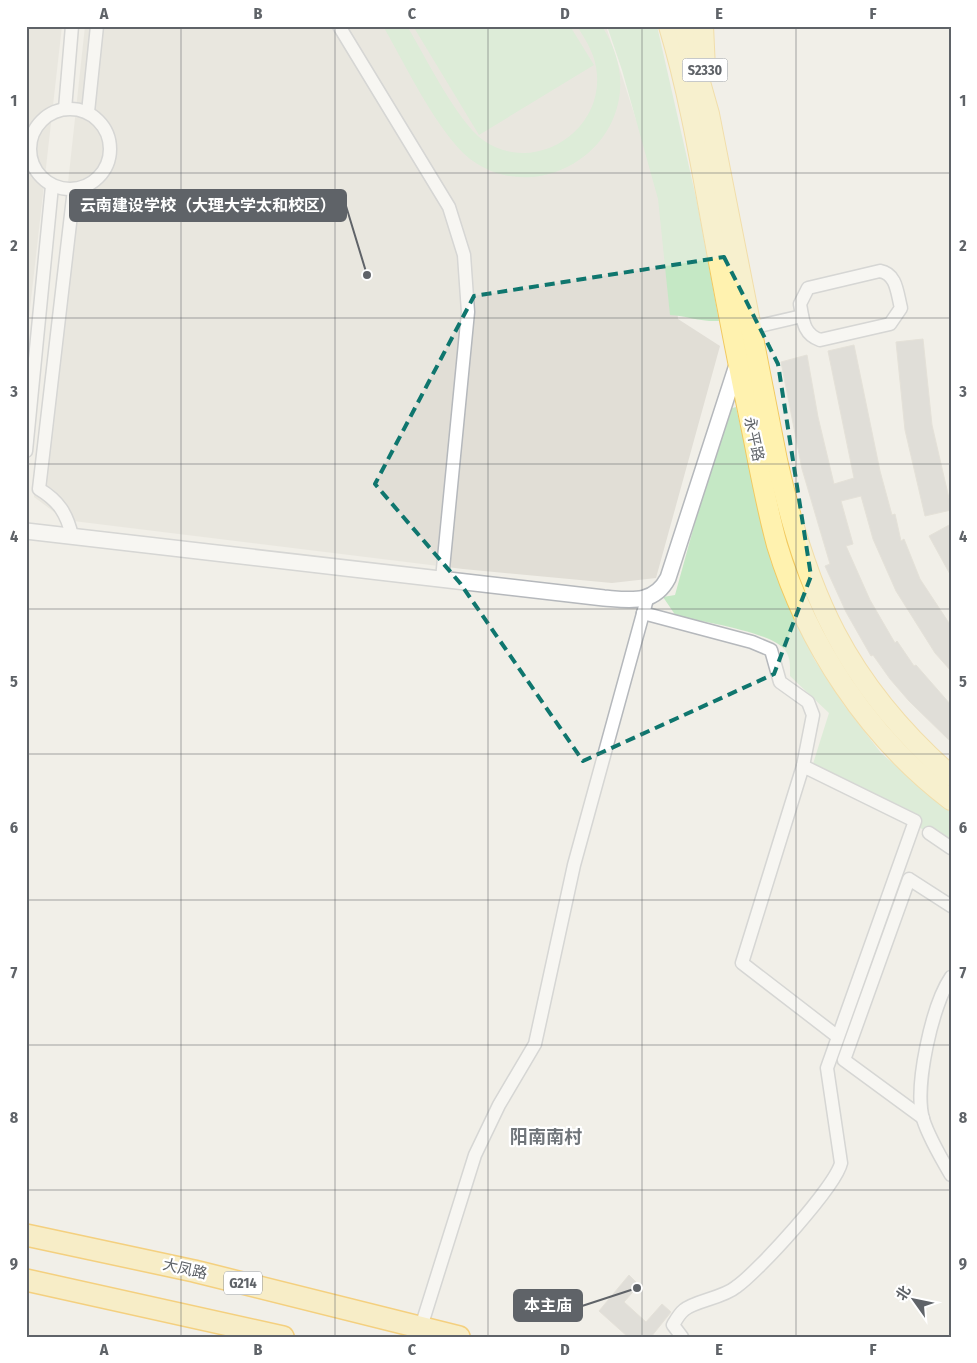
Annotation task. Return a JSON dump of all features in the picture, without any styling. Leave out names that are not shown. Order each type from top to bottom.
[{"type":"highway","name":"大凤路","points":[[26,1235],[194,1271],[459,1337]]},
{"type":"highway","points":[[26,1280],[283,1337]]},
{"type":"main road","name":"永平路","points":[[669,26],[681,65],[741,330],[787,509],[806,568],[820,605],[842,648],[861,678],[910,737],[951,776]]},
{"type":"main road","name":"永平路","points":[[682,26],[709,114],[741,330],[738,362],[778,545],[806,618],[820,647],[862,711],[889,743],[951,800]]},
{"type":"main road","name":"S2330","points":[[681,65],[682,26]]},
{"type":"main road","name":"S2330","points":[[703,26],[709,114]]},
{"type":"street","points":[[65,109],[72,26]]},
{"type":"street","points":[[88,112],[97,26]]},
{"type":"street","points":[[339,26],[448,208],[464,255],[468,312],[442,579]]},
{"type":"street","points":[[73,108],[88,112],[100,121],[108,134],[111,150],[107,165],[99,178],[85,187],[68,190],[52,186],[39,176],[31,162],[28,142],[33,131],[43,118],[57,110],[73,108]]},
{"type":"street","points":[[26,452],[52,186]]},
{"type":"street","points":[[72,536],[63,510],[49,494],[40,488],[74,189]]},
{"type":"street","points":[[880,270],[889,272],[893,277],[901,308],[890,324],[820,340],[811,336],[805,330],[802,316],[800,304],[808,288],[880,270]]},
{"type":"street","points":[[741,330],[802,316]]},
{"type":"street","points":[[421,1327],[475,1155],[499,1105],[535,1044],[574,865],[645,606],[660,591],[668,578],[738,362]]},
{"type":"street","points":[[26,532],[604,598],[645,606],[771,650],[780,682],[808,702],[813,715],[803,766],[742,963],[838,1037]]},
{"type":"street","points":[[682,1337],[673,1325],[684,1309],[735,1288],[755,1272],[827,1189],[839,1171],[841,1163],[827,1068],[915,821],[803,766]]},
{"type":"street","points":[[929,832],[951,848]]},
{"type":"street","points":[[923,1118],[844,1060],[909,879],[951,906]]},
{"type":"street","points":[[951,977],[945,986],[927,1038],[922,1099],[923,1118],[951,1174]]},
{"type":"highlighted area","points":[[724,257],[778,364],[811,576],[774,674],[583,761],[460,583],[375,484],[474,296]]},
{"type":"shaded area","points":[[26,26],[62,26],[26,344]]},
{"type":"shaded area","points":[[85,26],[606,26],[672,232],[678,319],[720,346],[656,578],[612,583],[463,569],[65,520],[34,497]]},
{"type":"green space","points":[[383,26],[407,26],[452,103],[473,131],[483,140],[502,150],[522,153],[542,150],[560,143],[576,131],[588,115],[595,96],[597,75],[590,49],[577,26],[602,26],[613,49],[620,74],[620,91],[614,116],[603,137],[586,155],[566,168],[543,175],[520,177],[496,173],[473,161],[448,135],[424,98]]},
{"type":"green space","points":[[413,26],[570,26],[594,65],[479,135]]},
{"type":"green space","points":[[607,26],[657,26],[697,202],[719,321],[706,321],[670,315],[658,199],[622,70]]},
{"type":"green space","points":[[736,407],[771,562],[814,659],[844,705],[881,753],[951,813],[951,848],[916,825],[812,767],[829,713],[790,676],[789,659],[785,650],[766,638],[751,633],[676,616],[663,597],[675,595],[726,410]]},
{"type":"building","points":[[923,339],[932,425],[951,507],[951,510],[925,516],[905,430],[896,342]]},
{"type":"building","points":[[854,345],[880,471],[892,515],[895,514],[901,541],[904,539],[920,579],[951,626],[951,671],[935,653],[896,591],[873,539],[861,496],[841,501],[853,544],[846,546],[870,600],[895,643],[897,641],[914,666],[916,665],[951,705],[951,742],[909,701],[873,655],[871,656],[846,612],[825,566],[830,564],[802,469],[781,362],[807,355],[818,417],[834,484],[854,478],[828,351]]},
{"type":"building","points":[[951,524],[951,576],[929,536]]},
{"type":"building","points":[[629,1275],[639,1285],[624,1302],[646,1322],[662,1304],[671,1312],[651,1337],[628,1337],[599,1311]]},
{"type":"place","name":"云南建设学校（大理大学太和校区）","points":[[367,275]]},
{"type":"place","name":"本主庙","points":[[637,1288]]},
{"type":"district","name":"阳南南村","points":[[546,1137]]}]
